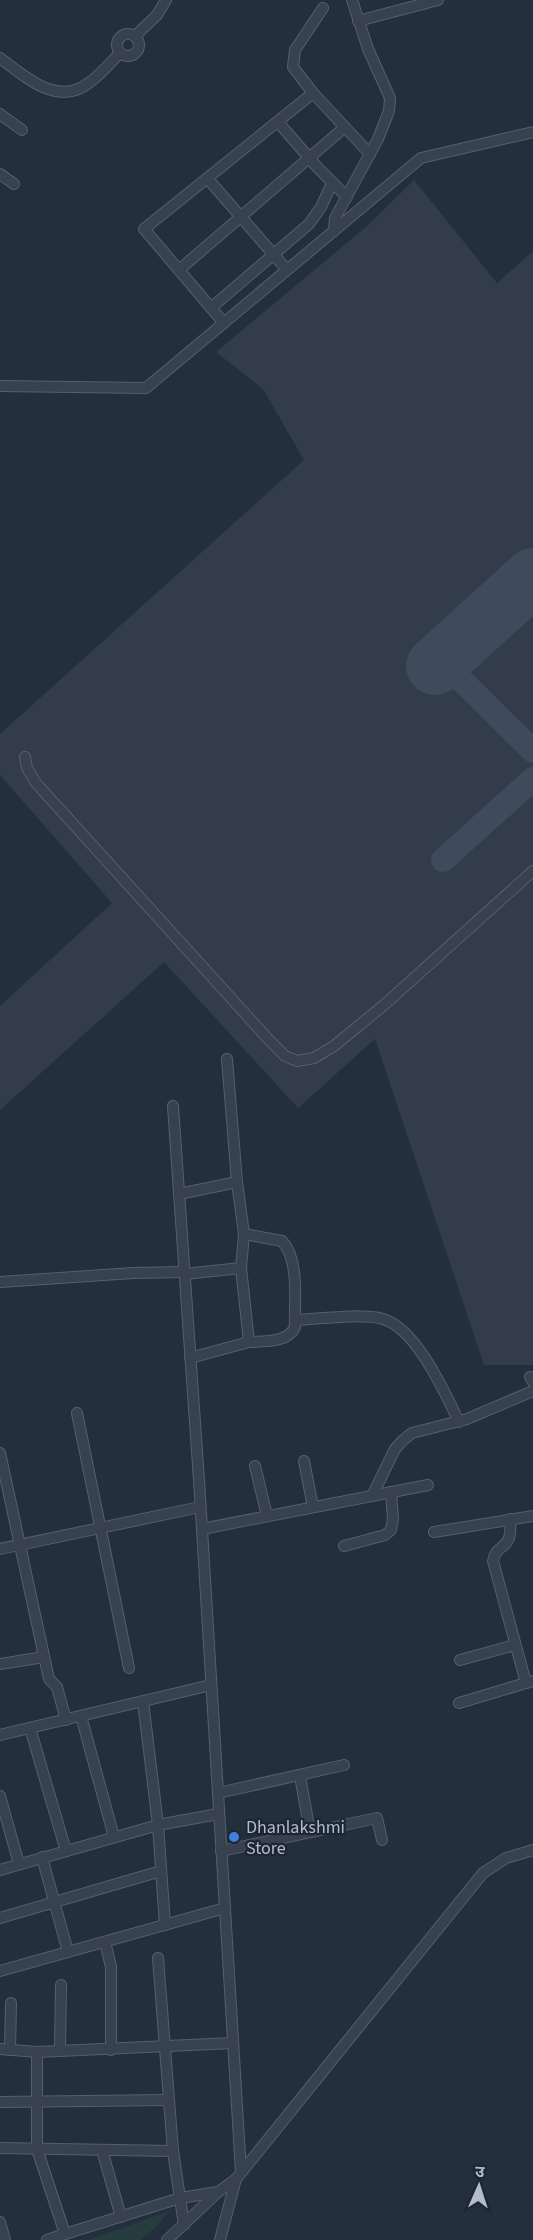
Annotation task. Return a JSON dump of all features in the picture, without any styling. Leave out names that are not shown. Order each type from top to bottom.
[{"type":"street","points":[[0,58],[38,86],[52,91],[66,92],[79,89],[89,83],[120,53],[131,56],[137,51],[139,43],[135,36],[157,15],[166,0]]},
{"type":"street","points":[[334,231],[335,218],[370,154],[389,111],[390,98],[358,21],[352,0]]},
{"type":"street","points":[[358,21],[438,0]]},
{"type":"street","points":[[323,8],[304,34],[292,58],[293,67],[313,93],[370,154]]},
{"type":"street","points":[[224,323],[144,229],[313,93]]},
{"type":"street","points":[[0,114],[22,130]]},
{"type":"street","points":[[278,122],[346,197]]},
{"type":"street","points":[[179,270],[345,128]]},
{"type":"street","points":[[0,386],[146,388],[421,158],[533,132]]},
{"type":"street","points":[[0,174],[14,184]]},
{"type":"street","points":[[208,179],[287,270]]},
{"type":"street","points":[[211,308],[309,224],[321,207],[332,183]]},
{"type":"street","points":[[25,757],[27,768],[36,783],[269,1040],[285,1056],[297,1061],[314,1058],[334,1046],[384,1005],[533,872]]},
{"type":"street","points":[[227,1059],[237,1182],[244,1234],[241,1268],[249,1342]]},
{"type":"street","points":[[173,1106],[202,1529],[233,2043],[238,2176],[220,2240]]},
{"type":"street","points":[[179,1194],[237,1182]]},
{"type":"street","points":[[190,1358],[249,1342],[285,1337],[292,1333],[295,1320],[293,1265],[288,1247],[282,1241],[272,1238],[244,1234]]},
{"type":"street","points":[[0,1282],[241,1268]]},
{"type":"street","points":[[295,1320],[376,1318],[395,1324],[409,1337],[427,1363],[459,1422]]},
{"type":"street","points":[[372,1496],[395,1449],[412,1433],[459,1422],[533,1391]]},
{"type":"street","points":[[77,1413],[129,1668]]},
{"type":"street","points":[[0,1454],[49,1679],[57,1687],[66,1720]]},
{"type":"street","points":[[304,1461],[313,1507]]},
{"type":"street","points":[[255,1466],[267,1516]]},
{"type":"street","points":[[202,1529],[428,1485]]},
{"type":"street","points":[[344,1546],[385,1535],[391,1530],[393,1519],[391,1492]]},
{"type":"street","points":[[0,1549],[200,1507]]},
{"type":"street","points":[[434,1532],[533,1516]]},
{"type":"street","points":[[459,1703],[529,1682],[515,1645],[493,1561],[494,1555],[508,1544],[510,1519]]},
{"type":"street","points":[[460,1660],[515,1645]]},
{"type":"street","points":[[0,1664],[44,1657]]},
{"type":"street","points":[[0,1735],[211,1685]]},
{"type":"street","points":[[142,1701],[158,1825],[165,1925]]},
{"type":"street","points":[[81,1716],[114,1837]]},
{"type":"street","points":[[30,1728],[66,1851]]},
{"type":"street","points":[[218,1793],[344,1765]]},
{"type":"street","points":[[300,1776],[310,1832]]},
{"type":"street","points":[[0,1796],[19,1864]]},
{"type":"street","points":[[0,1869],[158,1825],[218,1814]]},
{"type":"street","points":[[221,1851],[377,1818],[382,1840]]},
{"type":"street","points":[[167,2240],[238,2176],[483,1873],[506,1858],[533,1850]]},
{"type":"street","points":[[42,1857],[68,1952]]},
{"type":"street","points":[[0,1918],[161,1871]]},
{"type":"street","points":[[1,1968],[68,1952],[225,1908]]},
{"type":"street","points":[[105,1942],[111,1967],[111,2050]]},
{"type":"street","points":[[158,1958],[173,2151],[183,2225]]},
{"type":"street","points":[[60,2051],[61,1985]]},
{"type":"street","points":[[11,2002],[5,2049],[37,2052],[233,2043]]},
{"type":"street","points":[[37,2052],[37,2149],[65,2234]]},
{"type":"street","points":[[0,2102],[169,2100]]},
{"type":"street","points":[[0,2148],[173,2151]]},
{"type":"street","points":[[102,2150],[122,2217]]},
{"type":"street","points":[[47,2240],[180,2198],[218,2192]]},
{"type":"street","points":[[0,2222],[5,2240]]},
{"type":"shaded area","points":[[414,180],[497,283],[533,251],[533,1365],[484,1365],[375,1039],[298,1108],[164,962],[0,1110],[0,1006],[112,903],[0,775],[0,734],[304,460],[263,389],[216,352],[367,226]]},
{"type":"green space","points":[[169,2211],[158,2225],[140,2240],[89,2240]]},
{"type":"taxiway","points":[[441,660],[533,751]]},
{"type":"taxiway","points":[[443,860],[533,779]]},
{"type":"runway","points":[[435,666],[533,577]]},
{"type":"place","name":"Dhanlakshmi Store","points":[[234,1837]]}]
